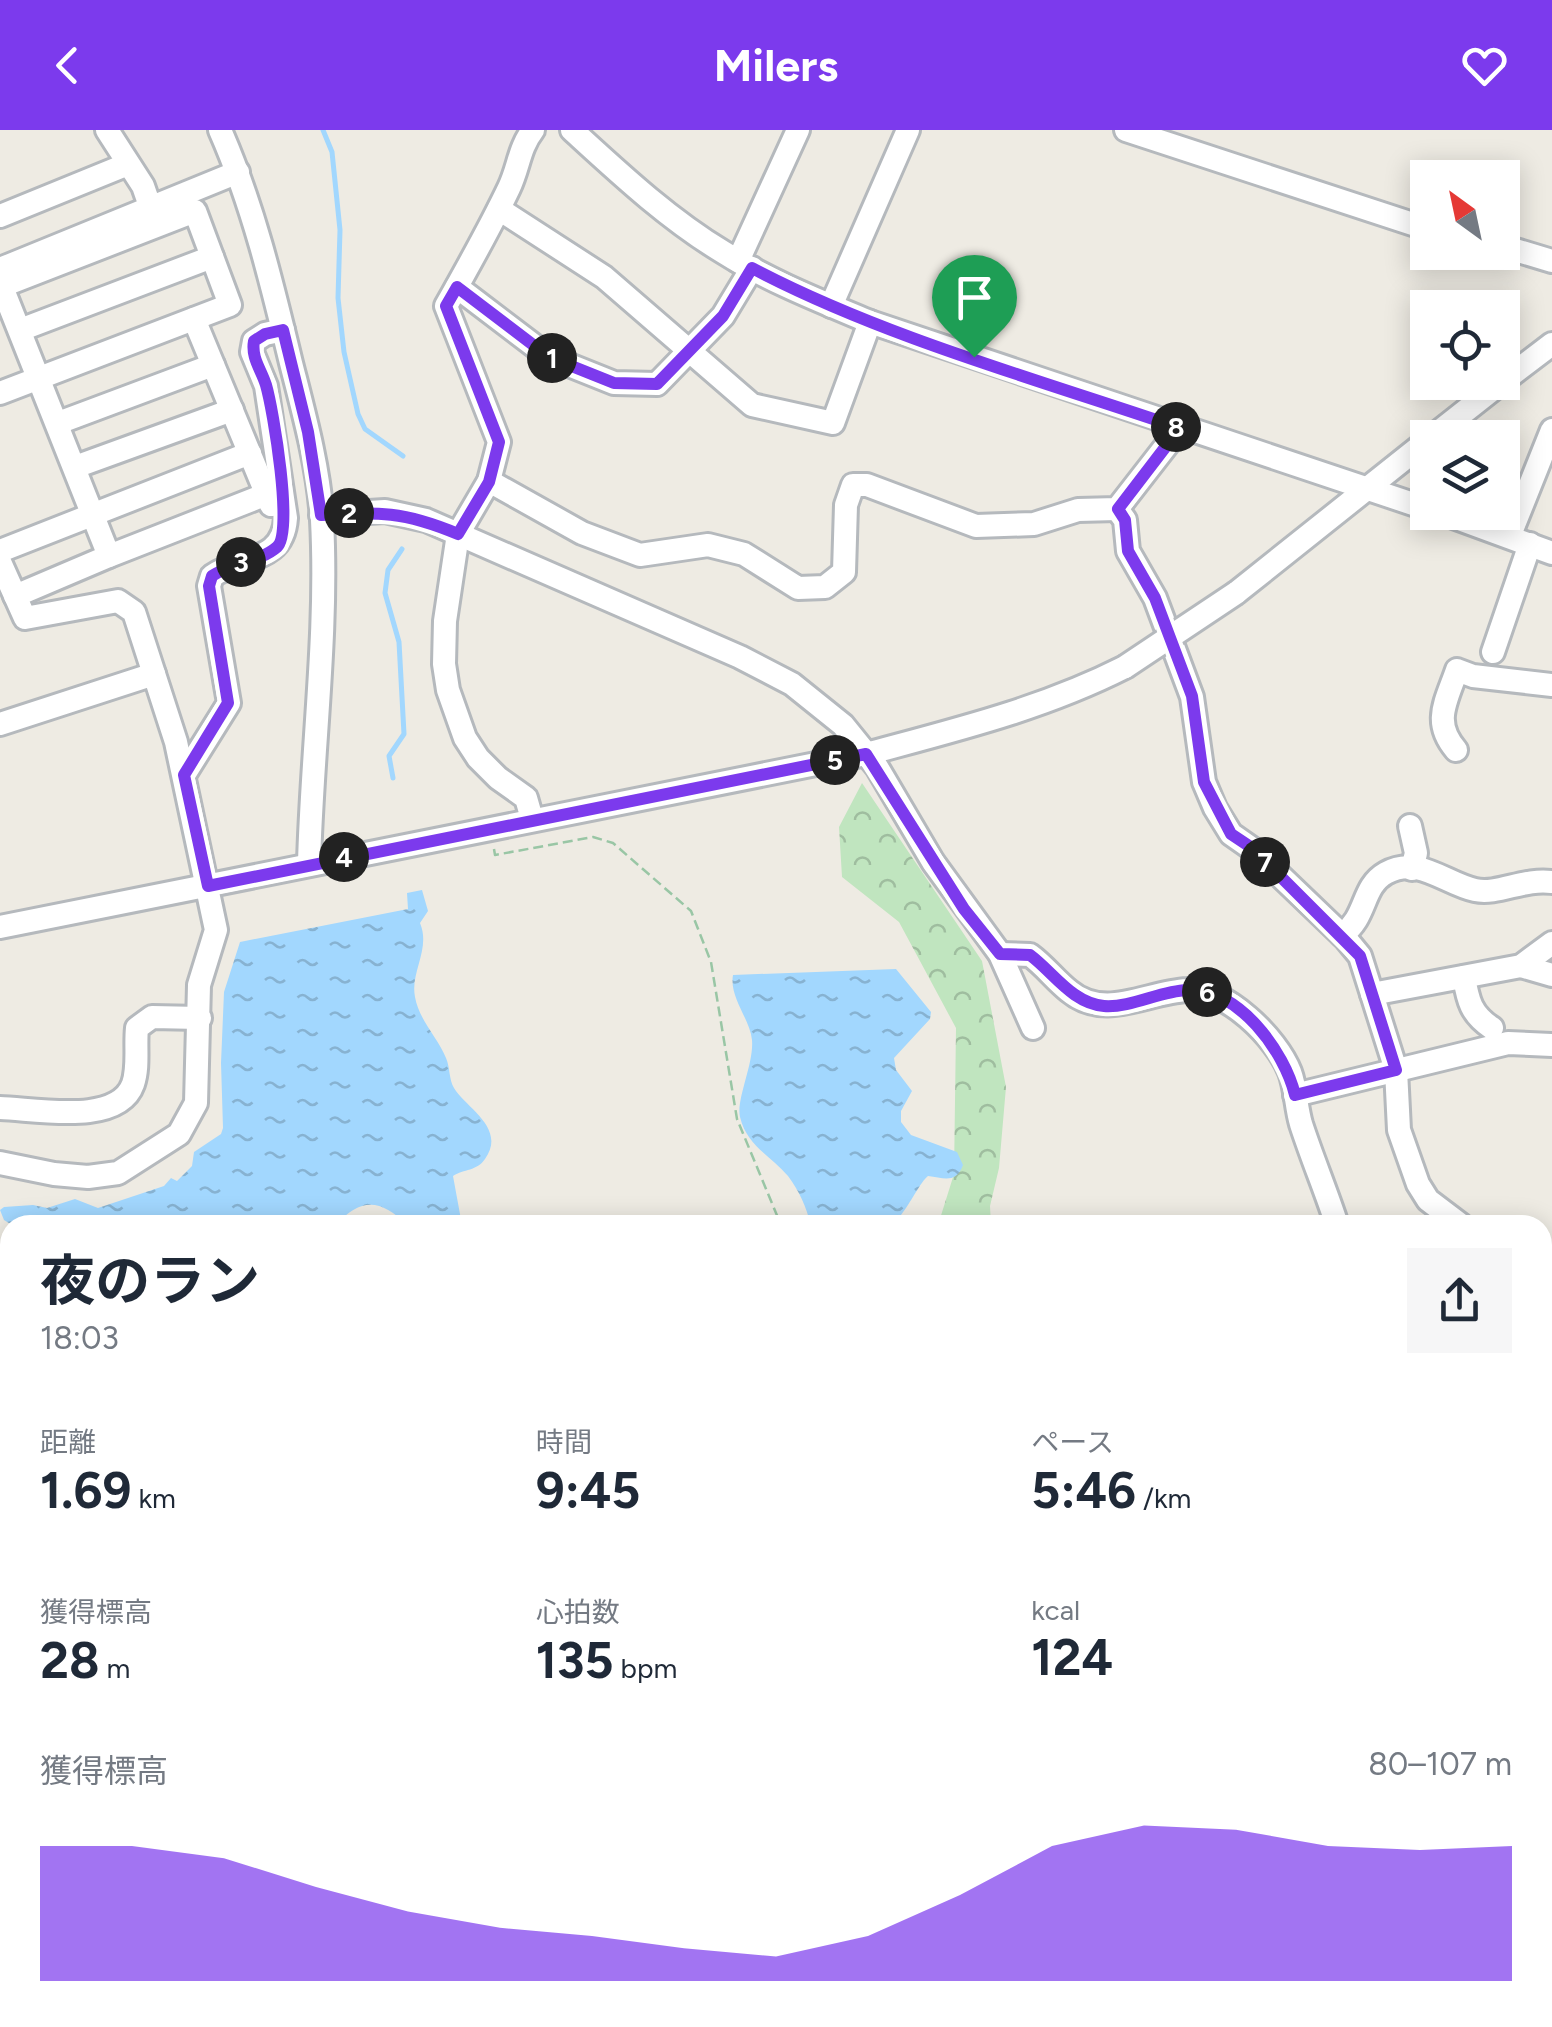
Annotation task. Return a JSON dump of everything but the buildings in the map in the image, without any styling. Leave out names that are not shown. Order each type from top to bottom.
[{"type":"street","points":[[106,130],[152,209]]},
{"type":"street","points":[[220,130],[263,248],[308,432],[321,515],[323,622],[309,864]]},
{"type":"street","points":[[532,819],[526,798],[488,768],[465,738],[448,690],[444,664],[445,622],[458,534],[489,482],[499,442],[446,306],[499,209],[514,176],[522,144],[533,130]]},
{"type":"street","points":[[572,130],[631,184],[745,264],[831,306],[1180,428],[1410,502]]},
{"type":"street","points":[[457,287],[549,357],[614,383],[657,384],[723,316],[798,130]]},
{"type":"street","points":[[831,306],[908,130]]},
{"type":"street","points":[[1126,130],[1410,223]]},
{"type":"street","points":[[0,216],[128,164]]},
{"type":"street","points":[[0,279],[238,172]]},
{"type":"street","points":[[499,209],[604,277],[752,404],[832,422],[870,322]]},
{"type":"street","points":[[0,279],[195,211],[230,305],[0,393]]},
{"type":"street","points":[[1520,251],[1552,261]]},
{"type":"street","points":[[20,330],[212,257]]},
{"type":"street","points":[[0,279],[109,556]]},
{"type":"street","points":[[194,319],[284,536]]},
{"type":"street","points":[[184,775],[228,703],[209,586],[212,576],[278,547],[284,536],[286,518],[266,386],[252,352],[254,341],[283,330]]},
{"type":"street","points":[[1520,368],[1552,344]]},
{"type":"street","points":[[58,422],[213,365]]},
{"type":"street","points":[[1453,420],[1479,400]]},
{"type":"street","points":[[75,467],[232,410]]},
{"type":"street","points":[[1118,509],[1180,428]]},
{"type":"street","points":[[1494,652],[1531,544],[1552,430]]},
{"type":"street","points":[[0,551],[250,453]]},
{"type":"street","points":[[0,927],[866,754],[994,720],[1052,700],[1125,667],[1236,593],[1410,454]]},
{"type":"street","points":[[489,482],[582,533],[640,556],[708,545],[744,554],[798,588],[825,587],[844,572],[846,505],[853,484],[867,485],[976,526],[1034,524],[1078,510],[1118,509]]},
{"type":"street","points":[[15,596],[267,494]]},
{"type":"street","points":[[1118,509],[1125,520],[1128,551],[1155,598],[1192,696],[1204,782],[1216,808],[1231,834],[1252,848],[1360,956],[1396,1070],[1399,1130],[1418,1184],[1428,1200],[1448,1215]]},
{"type":"street","points":[[321,515],[385,511],[426,520],[740,657],[792,684],[843,725],[866,754],[964,909],[1000,954],[1033,1028]]},
{"type":"street","points":[[1491,530],[1531,544]]},
{"type":"street","points":[[0,562],[25,618],[118,600],[134,612],[184,775],[216,930],[198,985],[196,1103],[179,1134],[118,1173],[54,1174],[0,1163]]},
{"type":"street","points":[[1456,750],[1444,736],[1442,713],[1457,670],[1473,676],[1552,685]]},
{"type":"street","points":[[0,724],[154,674]]},
{"type":"street","points":[[1410,826],[1416,852],[1412,869]]},
{"type":"street","points":[[1342,935],[1355,925],[1371,886],[1386,873],[1412,869],[1444,875],[1472,890],[1486,891],[1538,880],[1552,882]]},
{"type":"street","points":[[1372,994],[1521,966],[1552,944]]},
{"type":"street","points":[[1000,954],[1030,955],[1069,992],[1106,1006],[1187,990],[1204,991],[1240,1011],[1275,1046],[1290,1071],[1300,1121],[1333,1215]]},
{"type":"street","points":[[1521,966],[1552,975]]},
{"type":"street","points":[[1464,977],[1468,1001],[1476,1017],[1492,1028]]},
{"type":"street","points":[[0,1108],[101,1112],[118,1104],[132,1085],[137,1028],[152,1016],[200,1018]]},
{"type":"street","points":[[1295,1095],[1508,1043],[1552,1045]]},
{"type":"path","points":[[490,828],[495,855],[593,836],[613,843],[690,911],[711,962],[737,1118],[776,1215]]},
{"type":"green space","points":[[862,783],[982,961],[1006,1087],[990,1215],[941,1215],[954,1174],[956,1028],[899,922],[842,877],[839,827]]},
{"type":"water","points":[[422,890],[428,911],[420,923],[423,942],[414,988],[417,1005],[446,1058],[454,1088],[482,1119],[491,1138],[482,1163],[453,1176],[460,1215],[396,1215],[371,1205],[346,1215],[2,1215],[0,1210],[4,1207],[47,1208],[75,1199],[98,1208],[164,1186],[171,1178],[177,1181],[192,1166],[194,1152],[221,1134],[223,1128],[224,992],[240,942],[408,909],[407,893]]},
{"type":"water","points":[[896,969],[931,1012],[930,1019],[894,1058],[896,1070],[912,1091],[901,1111],[901,1122],[911,1135],[957,1152],[963,1165],[957,1175],[928,1176],[901,1215],[807,1215],[792,1182],[743,1127],[739,1110],[752,1040],[734,991],[733,975]]},
{"type":"waterway","points":[[323,130],[332,152],[340,230],[338,298],[344,352],[358,414],[365,429],[403,456]]},
{"type":"waterway","points":[[393,778],[389,756],[404,734],[399,642],[385,593],[388,570],[402,549]]},
{"type":"route","points":[[752,268],[870,322],[974,357],[1180,428],[1118,509],[1128,532],[1128,551],[1155,598],[1192,696],[1204,782],[1231,834],[1252,848],[1360,956],[1396,1070],[1295,1095],[1290,1071],[1275,1046],[1240,1011],[1221,999],[1204,991],[1187,990],[1106,1006],[1069,992],[1030,955],[1000,954],[964,909],[866,754],[208,886],[184,775],[228,703],[209,586],[212,576],[221,570],[278,547],[286,518],[266,386],[252,352],[254,341],[283,330],[308,432],[321,515],[385,511],[426,520],[458,534],[489,482],[499,442],[446,306],[457,287],[549,357],[614,383],[657,384],[723,316],[752,268]]}]
